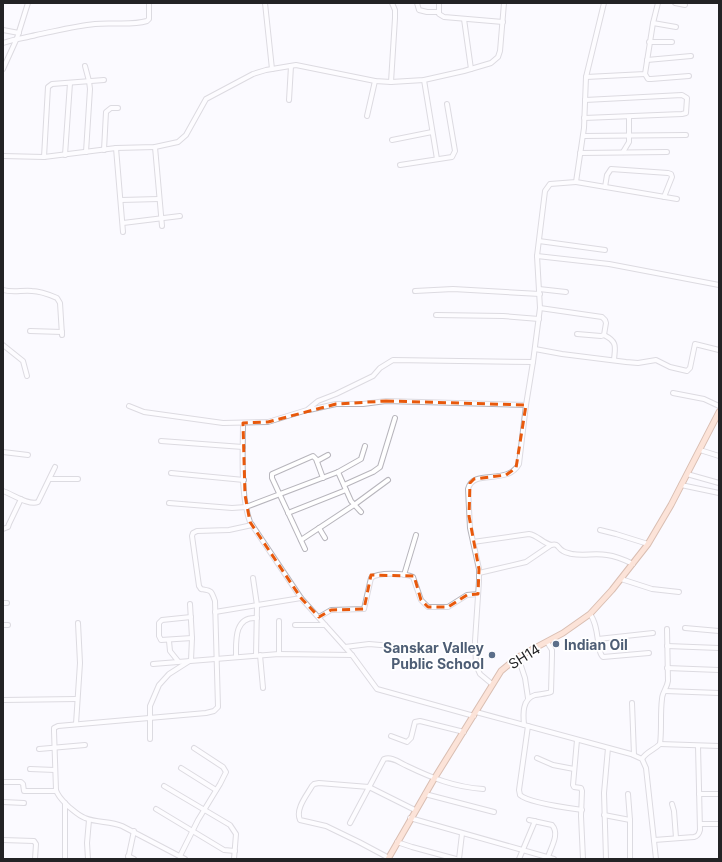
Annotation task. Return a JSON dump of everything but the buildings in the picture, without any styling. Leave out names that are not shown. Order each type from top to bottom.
[{"type":"main road","name":"SH14","points":[[388,859],[410,818],[501,671],[518,657],[547,642],[590,614],[621,579],[648,544],[682,486],[719,412]]},
{"type":"street","points":[[3,69],[19,33],[28,3]]},
{"type":"street","points":[[3,43],[17,38],[96,24],[125,24],[144,22],[149,19],[149,3]]},
{"type":"street","points":[[265,3],[272,69]]},
{"type":"street","points":[[391,82],[395,10],[392,3]]},
{"type":"street","points":[[417,3],[419,10],[439,12]]},
{"type":"street","points":[[439,3],[440,15],[444,17],[503,22]]},
{"type":"street","points":[[3,156],[44,157],[116,148],[155,146],[178,142],[182,139],[206,99],[253,74],[272,69],[296,66],[375,81],[391,82],[424,80],[491,63],[498,57],[504,3]]},
{"type":"street","points":[[576,182],[584,118],[586,77],[604,3]]},
{"type":"street","points":[[658,3],[649,42],[645,74],[648,79],[689,76]]},
{"type":"street","points":[[675,3],[685,5]]},
{"type":"street","points":[[464,19],[471,69]]},
{"type":"street","points":[[653,23],[676,26]]},
{"type":"street","points":[[3,30],[19,33]]},
{"type":"street","points":[[649,42],[672,42]]},
{"type":"street","points":[[647,60],[691,56]]},
{"type":"street","points":[[86,66],[89,81],[86,152]]},
{"type":"street","points":[[289,100],[291,66]]},
{"type":"street","points":[[586,77],[645,74]]},
{"type":"street","points":[[44,157],[48,87],[52,84],[104,80]]},
{"type":"street","points":[[424,80],[437,159]]},
{"type":"street","points":[[367,116],[375,81]]},
{"type":"street","points":[[65,155],[70,83]]},
{"type":"street","points":[[584,118],[684,114],[687,110],[687,98],[684,95],[585,100]]},
{"type":"street","points":[[400,166],[452,157],[455,151],[447,104]]},
{"type":"street","points":[[104,150],[106,112],[111,108],[118,108]]},
{"type":"street","points":[[623,152],[628,145],[630,135],[629,117]]},
{"type":"street","points":[[392,140],[432,132]]},
{"type":"street","points":[[582,136],[686,134]]},
{"type":"street","points":[[155,146],[162,226]]},
{"type":"street","points":[[116,148],[123,232]]},
{"type":"street","points":[[580,153],[667,152]]},
{"type":"street","points":[[605,187],[607,174],[611,170],[668,173],[671,174],[672,177],[664,197]]},
{"type":"street","points":[[492,684],[480,674],[476,665],[475,641],[479,573],[469,516],[468,489],[470,483],[474,479],[506,475],[512,472],[518,464],[526,405],[536,349],[539,319],[540,294],[537,256],[545,191],[547,187],[554,183],[576,182],[677,199]]},
{"type":"street","points":[[120,200],[159,199]]},
{"type":"street","points":[[123,223],[180,216]]},
{"type":"street","points":[[539,241],[605,250]]},
{"type":"street","points":[[537,256],[609,264],[719,285]]},
{"type":"street","points":[[539,288],[566,292]]},
{"type":"street","points":[[415,291],[453,289],[540,294]]},
{"type":"street","points":[[3,290],[18,292],[32,290],[57,298],[60,303],[62,333],[30,331]]},
{"type":"street","points":[[540,308],[602,317],[606,322],[604,335]]},
{"type":"street","points":[[436,315],[503,316],[539,319]]},
{"type":"street","points":[[577,334],[598,336],[604,335],[613,340],[614,360]]},
{"type":"street","points":[[536,349],[562,354],[638,363],[656,360],[670,367],[687,371],[690,368],[695,344],[719,350]]},
{"type":"street","points":[[3,345],[23,361],[27,376]]},
{"type":"street","points":[[307,410],[318,401],[373,376],[380,368],[394,360],[534,362]]},
{"type":"street","points":[[673,393],[704,400],[719,406]]},
{"type":"street","points":[[130,406],[144,412],[224,423],[243,423],[268,422],[307,410],[336,404],[363,404],[386,401],[526,405]]},
{"type":"street","points":[[288,513],[345,487],[380,467],[395,418]]},
{"type":"street","points":[[243,423],[246,512],[252,525],[301,598],[352,655],[377,689],[526,726],[634,755],[642,759],[646,768],[656,859]]},
{"type":"street","points":[[161,441],[243,447]]},
{"type":"street","points":[[169,503],[232,508],[246,506],[338,472],[361,459],[365,446]]},
{"type":"street","points":[[700,450],[719,456]]},
{"type":"street","points":[[3,452],[28,455]]},
{"type":"street","points":[[317,461],[328,455]]},
{"type":"street","points":[[305,549],[279,494],[272,478],[272,474],[311,457],[315,457],[323,478]]},
{"type":"street","points":[[3,491],[30,503],[38,502],[56,467]]},
{"type":"street","points":[[338,472],[354,505],[361,512]]},
{"type":"street","points":[[171,473],[244,480]]},
{"type":"street","points":[[687,474],[719,483]]},
{"type":"street","points":[[50,479],[78,479]]},
{"type":"street","points":[[301,540],[354,505],[388,480]]},
{"type":"street","points":[[682,486],[719,493]]},
{"type":"street","points":[[3,529],[8,527],[20,498]]},
{"type":"street","points":[[185,859],[117,824],[89,820],[81,816],[65,803],[56,791],[54,728],[58,726],[76,724],[150,719],[206,713],[218,707],[215,601],[211,591],[208,589],[201,589],[199,586],[193,533],[197,531],[229,530],[252,525]]},
{"type":"street","points":[[319,528],[325,538]]},
{"type":"street","points":[[600,530],[648,544]]},
{"type":"street","points":[[473,542],[529,534],[534,535],[543,543],[551,546]]},
{"type":"street","points":[[404,575],[404,569],[416,535]]},
{"type":"street","points":[[479,573],[526,562],[551,546],[558,545],[567,553],[584,556],[606,554],[618,557],[633,564]]},
{"type":"street","points":[[319,617],[331,610],[364,609],[372,576],[390,574],[413,577],[421,600],[428,607],[448,607],[467,595],[478,594]]},
{"type":"street","points":[[253,578],[257,605],[258,655],[263,688]]},
{"type":"street","points":[[621,579],[652,589],[678,592]]},
{"type":"street","points":[[215,612],[301,598]]},
{"type":"street","points":[[150,739],[150,706],[159,685],[169,674],[191,660],[192,638],[190,604]]},
{"type":"street","points":[[590,614],[596,624],[599,652],[603,657],[650,653]]},
{"type":"street","points":[[191,617],[165,619],[158,623],[160,639],[163,641],[192,638]]},
{"type":"street","points":[[236,656],[236,635],[238,630],[247,619],[257,618]]},
{"type":"street","points":[[279,621],[279,654]]},
{"type":"street","points":[[76,724],[80,658],[78,623]]},
{"type":"street","points":[[3,625],[8,625]]},
{"type":"street","points":[[295,625],[325,625]]},
{"type":"street","points":[[685,628],[719,631]]},
{"type":"street","points":[[642,759],[647,753],[652,751],[660,744],[662,728],[661,700],[668,681],[667,629]]},
{"type":"street","points":[[598,639],[653,633]]},
{"type":"street","points":[[169,640],[170,651],[178,661]]},
{"type":"street","points":[[528,698],[534,695],[551,692],[552,650],[547,642]]},
{"type":"street","points":[[344,647],[369,644],[392,646]]},
{"type":"street","points":[[667,646],[719,648]]},
{"type":"street","points":[[153,664],[236,656],[279,654],[352,655]]},
{"type":"street","points":[[518,657],[525,678],[528,698],[524,706],[526,726],[520,794],[527,798],[554,806],[582,810]]},
{"type":"street","points":[[668,668],[719,670]]},
{"type":"street","points":[[665,691],[719,693]]},
{"type":"street","points":[[3,700],[77,699]]},
{"type":"street","points":[[632,703],[634,755]]},
{"type":"street","points":[[392,736],[408,742],[411,738],[415,722],[420,721],[464,732]]},
{"type":"street","points":[[577,740],[573,785],[574,787],[582,789],[583,859]]},
{"type":"street","points":[[660,744],[719,746]]},
{"type":"street","points":[[39,749],[85,745]]},
{"type":"street","points":[[654,840],[697,836],[700,830],[698,746]]},
{"type":"street","points":[[180,856],[192,831],[225,775],[225,769],[194,748]]},
{"type":"street","points":[[606,859],[604,793],[608,748]]},
{"type":"street","points":[[350,823],[384,759],[386,758],[396,760],[434,779],[457,785],[483,789]]},
{"type":"street","points":[[537,758],[553,765],[574,769]]},
{"type":"street","points":[[181,768],[216,790]]},
{"type":"street","points":[[30,770],[55,770]]},
{"type":"street","points":[[3,782],[22,783],[24,791],[56,791]]},
{"type":"street","points":[[388,859],[359,842],[326,826],[302,821],[299,817],[301,807],[314,784],[344,784],[369,787],[416,810]]},
{"type":"street","points":[[164,786],[230,825],[234,829],[236,834],[234,859]]},
{"type":"street","points":[[425,794],[494,812]]},
{"type":"street","points":[[628,794],[630,859]]},
{"type":"street","points":[[700,794],[719,794]]},
{"type":"street","points":[[3,802],[24,803]]},
{"type":"street","points":[[65,803],[65,859]]},
{"type":"street","points":[[672,804],[675,817],[676,838]]},
{"type":"street","points":[[156,809],[224,850],[235,851]]},
{"type":"street","points":[[604,815],[630,820]]},
{"type":"street","points":[[410,818],[554,859]]},
{"type":"street","points":[[88,859],[87,843],[89,820]]},
{"type":"street","points":[[528,820],[552,825],[556,830],[555,838],[548,857]]},
{"type":"street","points":[[519,859],[535,821]]},
{"type":"street","points":[[700,824],[719,824]]},
{"type":"street","points":[[134,832],[128,858],[134,859]]},
{"type":"street","points":[[398,842],[457,859],[462,834]]},
{"type":"street","points":[[3,840],[32,840],[36,844],[35,859]]},
{"type":"highlighted area","points":[[386,401],[526,405],[516,468],[506,475],[474,479],[470,483],[469,516],[479,569],[478,594],[467,595],[448,607],[428,607],[421,600],[414,576],[371,575],[364,609],[331,610],[319,617],[301,598],[250,522],[245,495],[243,423],[268,422],[336,404]]},
{"type":"place","name":"Indian Oil","points":[[556,644]]},
{"type":"place","name":"Sanskar Valley Public School","points":[[492,655]]}]
